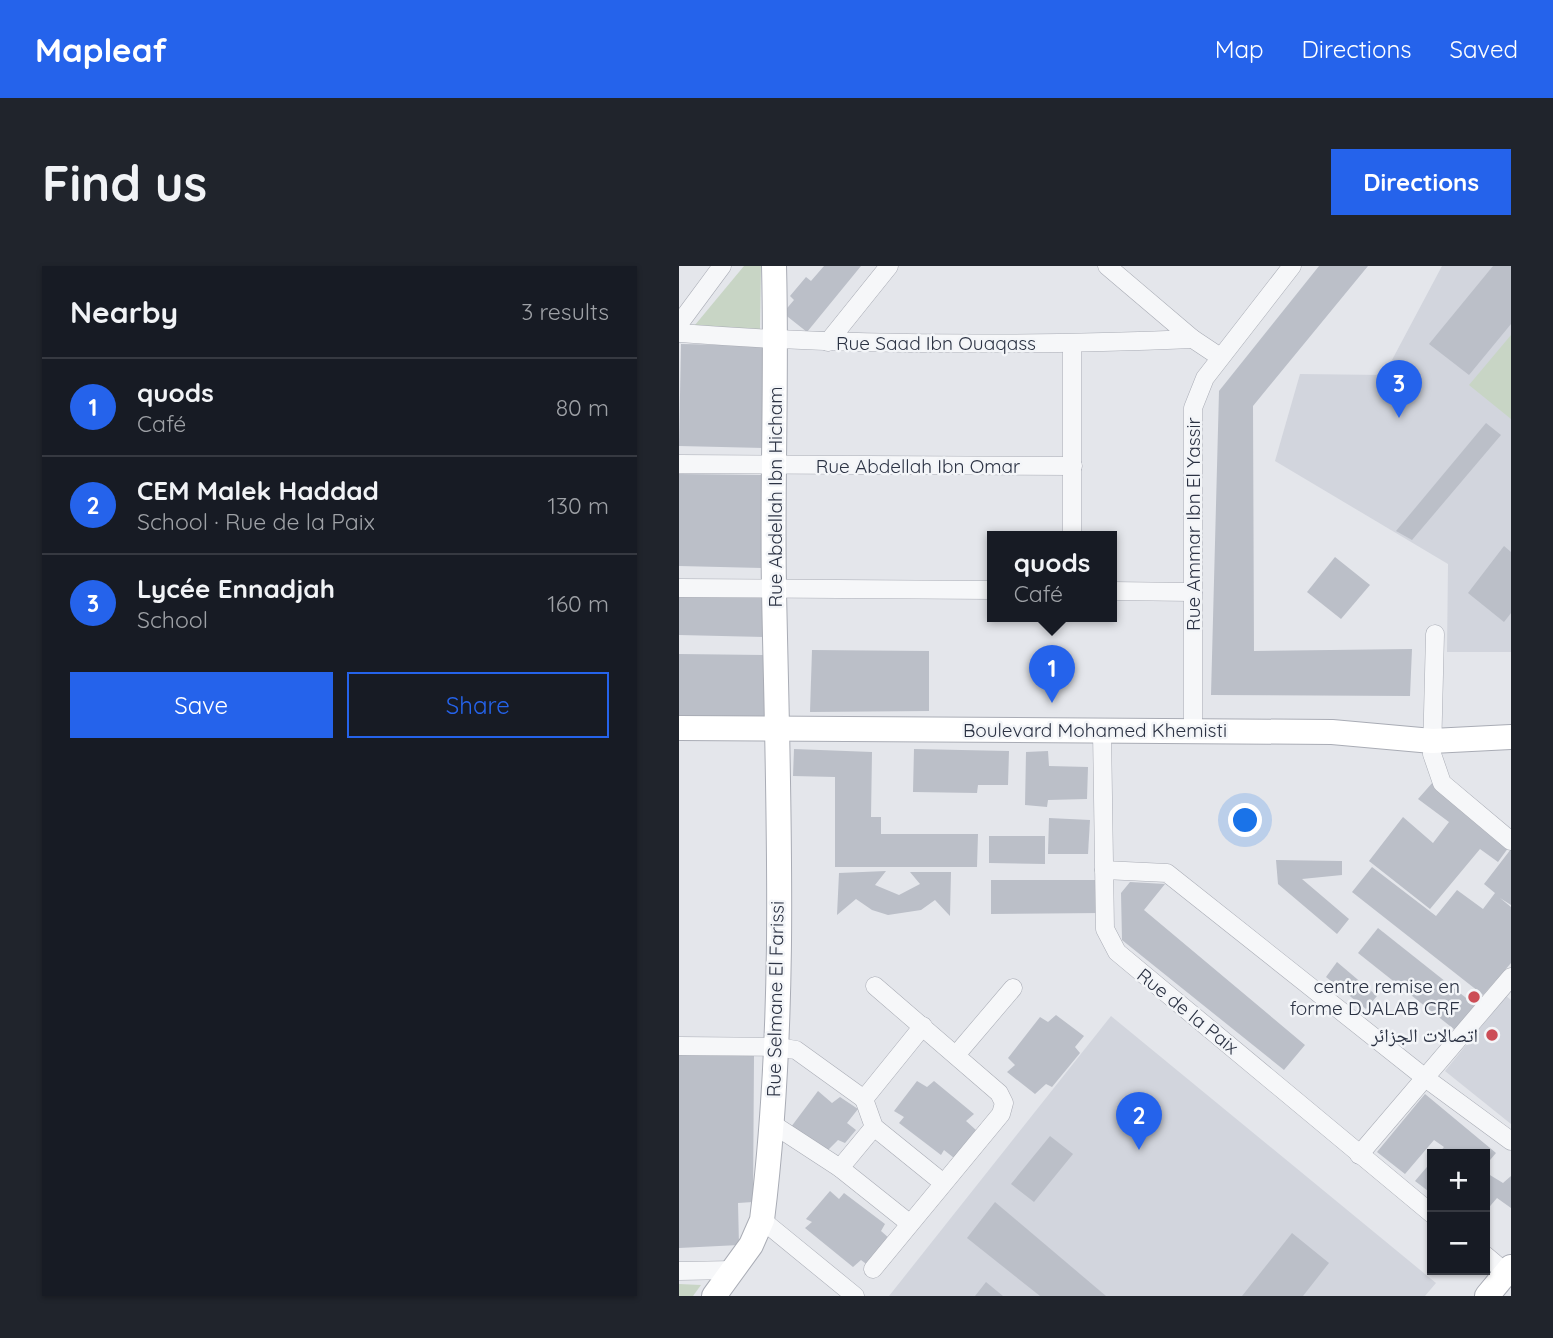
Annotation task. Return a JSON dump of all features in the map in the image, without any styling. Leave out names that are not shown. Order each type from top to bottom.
[{"type":"street","points":[[679,324],[722,266]]},
{"type":"street","name":"Rue Abdellah Ibn Hicham","points":[[775,266],[776,341],[772,466],[777,728]]},
{"type":"street","points":[[828,342],[889,266]]},
{"type":"street","points":[[1107,266],[1193,339],[1220,357]]},
{"type":"street","name":"Rue Ammar Ibn El Yassir","points":[[1193,731],[1193,408],[1197,392],[1220,357],[1292,266]]},
{"type":"street","name":"Rue Saad Ibn Ouaqass","points":[[679,333],[776,341],[828,342],[1072,344],[1193,339]]},
{"type":"street","points":[[1072,344],[1072,531]]},
{"type":"street","name":"Rue Abdellah Ibn Omar","points":[[679,464],[1073,466]]},
{"type":"street","points":[[679,587],[987,590]]},
{"type":"street","points":[[1117,591],[1193,593]]},
{"type":"street","points":[[1435,634],[1433,764],[1442,783],[1511,841]]},
{"type":"street","name":"Boulevard Mohamed Khemisti","points":[[679,728],[1332,732],[1432,741],[1511,737]]},
{"type":"street","name":"Rue Selmane El Farissi","points":[[714,1296],[751,1245],[762,1220],[778,1047],[777,728]]},
{"type":"street","name":"Rue de la Paix","points":[[1102,731],[1105,929],[1117,952],[1430,1212]]},
{"type":"street","points":[[1104,870],[1167,873],[1424,1077],[1511,1141]]},
{"type":"street","points":[[1359,1154],[1511,977]]},
{"type":"street","points":[[873,1269],[942,1182],[1001,1114],[1004,1103],[999,1093],[875,986]]},
{"type":"street","points":[[956,1055],[1013,988]]},
{"type":"street","points":[[864,1099],[923,1026]]},
{"type":"street","points":[[679,1046],[778,1047],[808,1056],[864,1099],[874,1127],[942,1182]]},
{"type":"street","points":[[771,1123],[840,1168],[909,1223]]},
{"type":"street","points":[[840,1168],[874,1127]]},
{"type":"street","points":[[762,1220],[855,1296]]},
{"type":"street","points":[[1487,1296],[1509,1272],[1490,1259]]},
{"type":"street","points":[[679,1271],[734,1270]]},
{"type":"shaded area","points":[[1442,266],[1511,266],[1511,652],[1447,652],[1448,564],[1275,461],[1300,374],[1384,375]]},
{"type":"shaded area","name":"اتصالات الجزائر","points":[[1506,996],[1511,1000],[1511,1124],[1445,1071]]},
{"type":"shaded area","points":[[1111,1016],[1436,1283],[1425,1296],[889,1296]]},
{"type":"green space","points":[[744,266],[761,266],[760,330],[695,325]]},
{"type":"green space","points":[[1511,335],[1511,419],[1469,385]]},
{"type":"green space","points":[[679,1284],[701,1285],[693,1296],[679,1296]]},
{"type":"building","points":[[824,266],[861,266],[807,332],[783,313],[794,300],[790,296],[806,277],[811,281]]},
{"type":"building","points":[[1319,266],[1368,266],[1253,406],[1254,651],[1412,649],[1410,696],[1211,695],[1219,391]]},
{"type":"building","points":[[1493,266],[1511,266],[1511,324],[1469,375],[1429,344]]},
{"type":"building","points":[[681,344],[770,346],[767,448],[679,446]]},
{"type":"building","points":[[1486,423],[1501,435],[1412,540],[1396,531]]},
{"type":"building","points":[[679,474],[764,475],[762,568],[679,566]]},
{"type":"building","points":[[1504,546],[1511,552],[1511,613],[1504,622],[1468,593]]},
{"type":"building","points":[[1335,557],[1370,585],[1341,619],[1307,592]]},
{"type":"building","points":[[679,596],[766,596],[766,637],[679,635]]},
{"type":"building","points":[[812,650],[929,651],[929,711],[810,712]]},
{"type":"building","points":[[679,654],[765,655],[766,717],[679,716]]},
{"type":"building","points":[[794,749],[872,752],[871,817],[881,817],[881,834],[978,834],[977,867],[835,867],[835,777],[793,776]]},
{"type":"building","points":[[914,749],[1009,751],[1008,785],[978,785],[977,793],[913,792]]},
{"type":"building","points":[[1048,751],[1049,766],[1088,767],[1087,799],[1048,800],[1047,807],[1025,805],[1026,752]]},
{"type":"building","points":[[1433,782],[1511,844],[1498,862],[1480,849],[1430,909],[1369,861],[1403,817],[1433,843],[1449,822],[1418,799]]},
{"type":"building","points":[[1049,818],[1090,820],[1088,854],[1048,854]]},
{"type":"building","points":[[989,836],[1045,836],[1045,864],[989,863]]},
{"type":"building","points":[[1511,849],[1511,905],[1500,898],[1511,907],[1511,963],[1483,995],[1352,892],[1372,867],[1436,916],[1457,890],[1483,909],[1495,893],[1484,884]]},
{"type":"building","points":[[1276,860],[1342,861],[1342,875],[1302,879],[1349,919],[1337,934],[1278,884]]},
{"type":"building","points":[[886,871],[875,885],[899,895],[920,884],[910,872],[951,872],[950,916],[935,900],[921,910],[888,915],[872,910],[856,899],[837,915],[839,873]]},
{"type":"building","points":[[991,880],[1100,880],[1101,913],[991,914]]},
{"type":"building","points":[[1130,882],[1165,884],[1144,910],[1305,1045],[1284,1070],[1122,940],[1121,893]]},
{"type":"building","points":[[1378,928],[1475,1005],[1455,1030],[1358,953]]},
{"type":"building","points":[[1337,962],[1377,996],[1366,1009],[1326,977]]},
{"type":"building","points":[[1056,1015],[1084,1036],[1075,1047],[1080,1053],[1052,1087],[1046,1084],[1035,1094],[1007,1072],[1015,1065],[1008,1058],[1040,1017],[1048,1022]]},
{"type":"building","points":[[679,1055],[754,1056],[753,1202],[738,1203],[739,1245],[679,1248]]},
{"type":"building","points":[[917,1081],[927,1087],[934,1081],[974,1114],[966,1121],[976,1130],[954,1158],[944,1150],[941,1155],[899,1123],[904,1117],[894,1111]]},
{"type":"building","points":[[818,1091],[832,1103],[840,1097],[858,1109],[847,1123],[856,1130],[845,1143],[838,1140],[826,1152],[791,1127]]},
{"type":"building","points":[[1425,1094],[1496,1153],[1490,1160],[1490,1149],[1442,1149],[1444,1147],[1434,1140],[1405,1174],[1377,1152]]},
{"type":"building","points":[[1050,1136],[1073,1154],[1034,1202],[1011,1184]]},
{"type":"building","points":[[1427,1167],[1427,1190],[1415,1181]]},
{"type":"building","points":[[1490,1175],[1503,1183],[1511,1176],[1511,1208],[1497,1198],[1490,1206]]},
{"type":"building","points":[[830,1191],[839,1199],[844,1193],[885,1224],[881,1231],[890,1239],[869,1266],[861,1260],[853,1267],[805,1228],[812,1222],[806,1219]]},
{"type":"building","points":[[995,1202],[1106,1296],[1040,1296],[967,1238]]},
{"type":"building","points":[[1292,1233],[1329,1263],[1303,1296],[1242,1296]]},
{"type":"building","points":[[986,1282],[1003,1296],[975,1296]]},
{"type":"place","name":"Lycée Ennadjah","points":[[1399,418]]},
{"type":"place","name":"quods","points":[[1052,703]]},
{"type":"place","name":"centre remise en forme DJALAB CRF","points":[[1474,997]]},
{"type":"place","name":"اتصالات الجزائر","points":[[1492,1035]]},
{"type":"place","name":"CEM Malek Haddad","points":[[1139,1150]]}]
